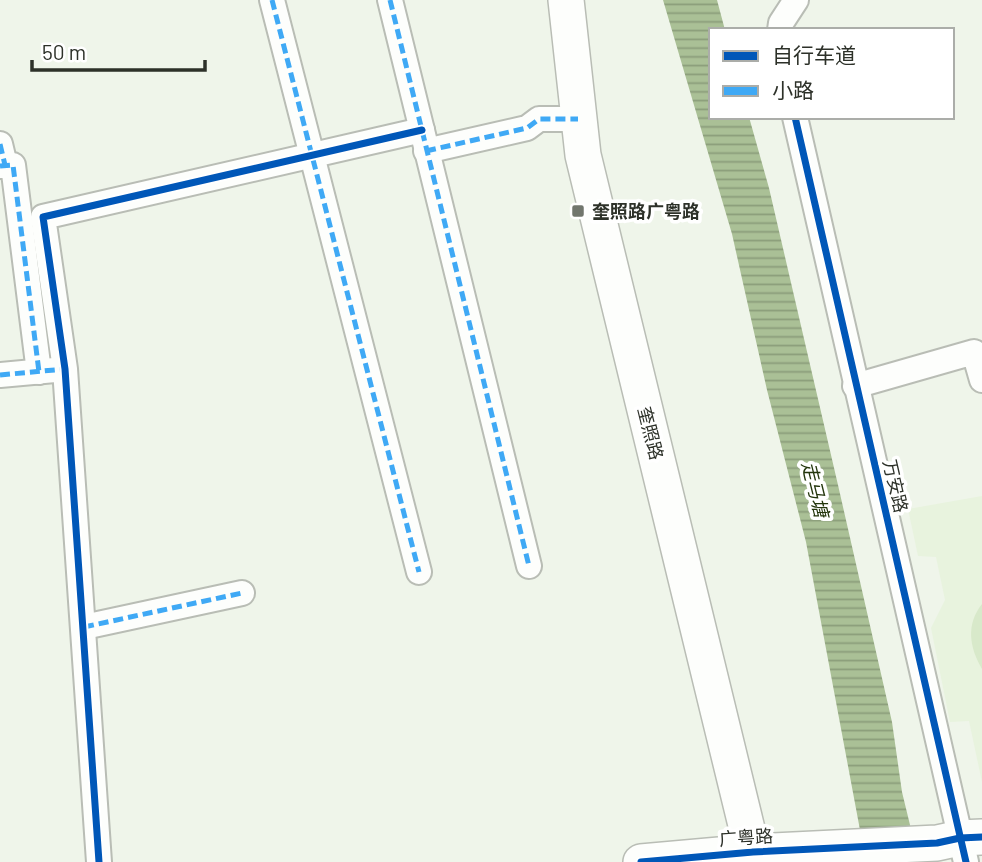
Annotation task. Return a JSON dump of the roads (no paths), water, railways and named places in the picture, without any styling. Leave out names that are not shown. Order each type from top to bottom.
[{"type":"main road","name":"奎照路","points":[[566,0],[583,155],[754,857]]},
{"type":"main road","name":"广粤路","points":[[641,862],[754,857],[852,846],[961,845]]},
{"type":"street","points":[[272,0],[419,572]]},
{"type":"street","points":[[390,0],[529,566]]},
{"type":"street","points":[[780,28],[796,0]]},
{"type":"street","points":[[99,862],[65,369],[43,217],[310,155],[527,128],[539,119],[578,120]]},
{"type":"street","name":"万安路","points":[[794,119],[961,845]]},
{"type":"street","points":[[2,158],[13,165],[40,372]]},
{"type":"street","points":[[855,386],[974,352],[982,380]]},
{"type":"street","points":[[0,375],[65,369]]},
{"type":"street","points":[[84,627],[242,593]]},
{"type":"water","name":"走马塘","points":[[663,0],[717,0],[724,28],[709,28],[709,119],[750,119],[769,188],[838,485],[892,722],[902,792],[919,862],[866,862],[806,542],[767,390],[732,234]]},
{"type":"place","name":"奎照路广粤路","points":[[578,211]]}]
